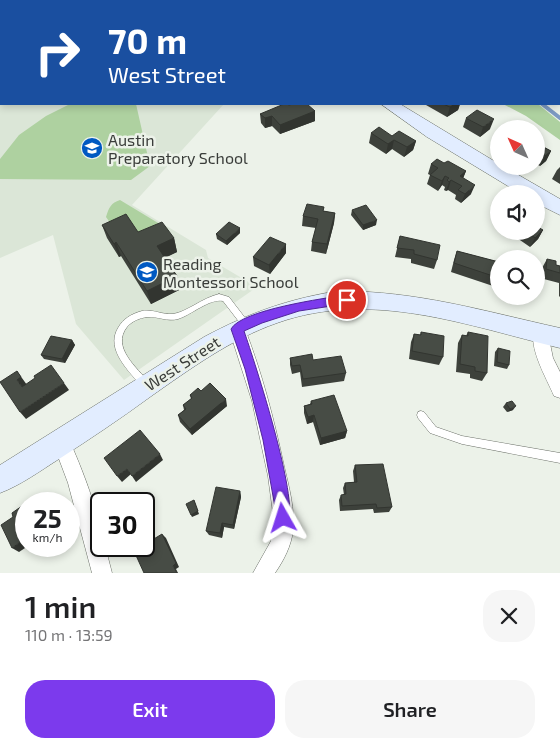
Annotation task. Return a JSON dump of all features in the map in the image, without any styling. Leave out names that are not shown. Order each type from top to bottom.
[{"type":"main road","points":[[391,105],[433,133],[560,208]]},
{"type":"main road","name":"West Street","points":[[0,480],[62,443],[194,354],[242,327],[299,306],[322,302],[373,300],[420,305],[550,336]]},
{"type":"street","points":[[242,327],[270,440],[282,504],[282,536],[274,556],[263,573]]},
{"type":"street","points":[[550,336],[545,358],[560,390]]},
{"type":"street","points":[[62,443],[77,482],[102,573]]},
{"type":"lane","points":[[147,386],[121,354],[117,346],[119,332],[129,320],[144,314],[154,313],[168,317],[178,316],[219,297],[228,301],[242,327]]},
{"type":"lane","points":[[421,416],[433,430],[462,440],[560,458]]},
{"type":"shaded area","points":[[0,105],[223,105],[132,205],[206,250],[208,258],[257,287],[124,380],[76,324],[53,235],[0,258]]},
{"type":"green space","points":[[68,105],[136,105],[150,166],[131,180],[0,179],[0,159],[19,135],[46,116]]},
{"type":"green space","points":[[505,105],[539,105],[560,122],[560,140],[545,129],[545,120],[532,120]]},
{"type":"green space","points":[[120,200],[168,229],[166,233],[118,234],[106,217],[111,206]]},
{"type":"building","points":[[282,105],[308,105],[315,111],[280,125],[272,116],[265,118],[260,114]]},
{"type":"building","points":[[477,110],[494,119],[490,120],[483,127],[466,118]]},
{"type":"building","points":[[379,127],[392,136],[399,131],[416,141],[407,147],[394,140],[388,144],[371,133]]},
{"type":"building","points":[[545,148],[551,151],[545,156]]},
{"type":"building","points":[[437,159],[444,163],[448,161],[466,171],[460,176],[475,185],[465,194],[458,190],[462,186],[451,180],[449,182],[447,180],[449,178],[445,176],[442,181],[430,175],[438,168],[431,164]]},
{"type":"building","points":[[307,204],[324,207],[323,211],[335,213],[327,244],[312,242],[318,219],[303,216]]},
{"type":"building","points":[[366,205],[377,220],[363,225],[352,210]]},
{"type":"building","points":[[126,214],[138,232],[162,222],[174,238],[157,246],[177,276],[147,291],[116,242],[114,244],[102,225]]},
{"type":"building","points":[[229,222],[240,228],[226,241],[216,234]]},
{"type":"building","points":[[400,236],[440,245],[437,260],[414,254],[414,250],[397,248]]},
{"type":"building","points":[[270,237],[286,244],[269,265],[253,257]]},
{"type":"building","points":[[457,251],[490,260],[490,275],[454,263]]},
{"type":"building","points":[[547,259],[556,261],[556,265],[560,266],[560,273],[546,269]]},
{"type":"building","points":[[421,332],[444,336],[443,357],[412,351],[414,334],[421,335]]},
{"type":"building","points":[[468,332],[488,336],[487,373],[475,371],[475,367],[460,364],[462,335],[468,336]]},
{"type":"building","points":[[51,336],[72,340],[62,359],[41,355]]},
{"type":"building","points":[[498,348],[510,351],[509,365],[497,362]]},
{"type":"building","points":[[312,354],[313,360],[341,356],[346,373],[303,379],[300,365],[292,366],[290,358]]},
{"type":"building","points":[[51,365],[64,383],[20,412],[0,382],[17,371],[21,377],[17,380],[22,387],[35,378],[34,376]]},
{"type":"building","points":[[210,383],[226,399],[190,429],[178,415],[186,409],[183,405],[192,398],[190,395],[198,388],[201,391]]},
{"type":"building","points":[[334,395],[347,431],[321,438],[314,415],[308,417],[304,406],[312,404],[311,401]]},
{"type":"building","points":[[512,401],[516,406],[510,409],[506,403]]},
{"type":"building","points":[[140,430],[160,454],[132,476],[127,469],[117,476],[104,458]]},
{"type":"building","points":[[383,464],[392,507],[377,508],[376,504],[342,506],[341,495],[346,494],[345,483],[357,482],[355,465]]},
{"type":"building","points":[[216,487],[240,491],[233,525],[222,523],[220,533],[206,531]]},
{"type":"building","points":[[194,500],[198,511],[191,515],[186,504]]},
{"type":"building","points":[[15,511],[15,546],[12,548],[1,525],[13,517],[12,513]]},
{"type":"building","points":[[162,534],[176,563],[173,566],[177,573],[144,573],[137,557],[155,557],[155,538]]},
{"type":"waterway","points":[[543,105],[560,118]]},
{"type":"place","name":"Austin Preparatory School","points":[[92,148]]},
{"type":"place","name":"Reading Montessori School","points":[[147,272]]},
{"type":"route","points":[[283,518],[270,440],[246,351],[237,329],[258,319],[299,306],[347,300]]}]
